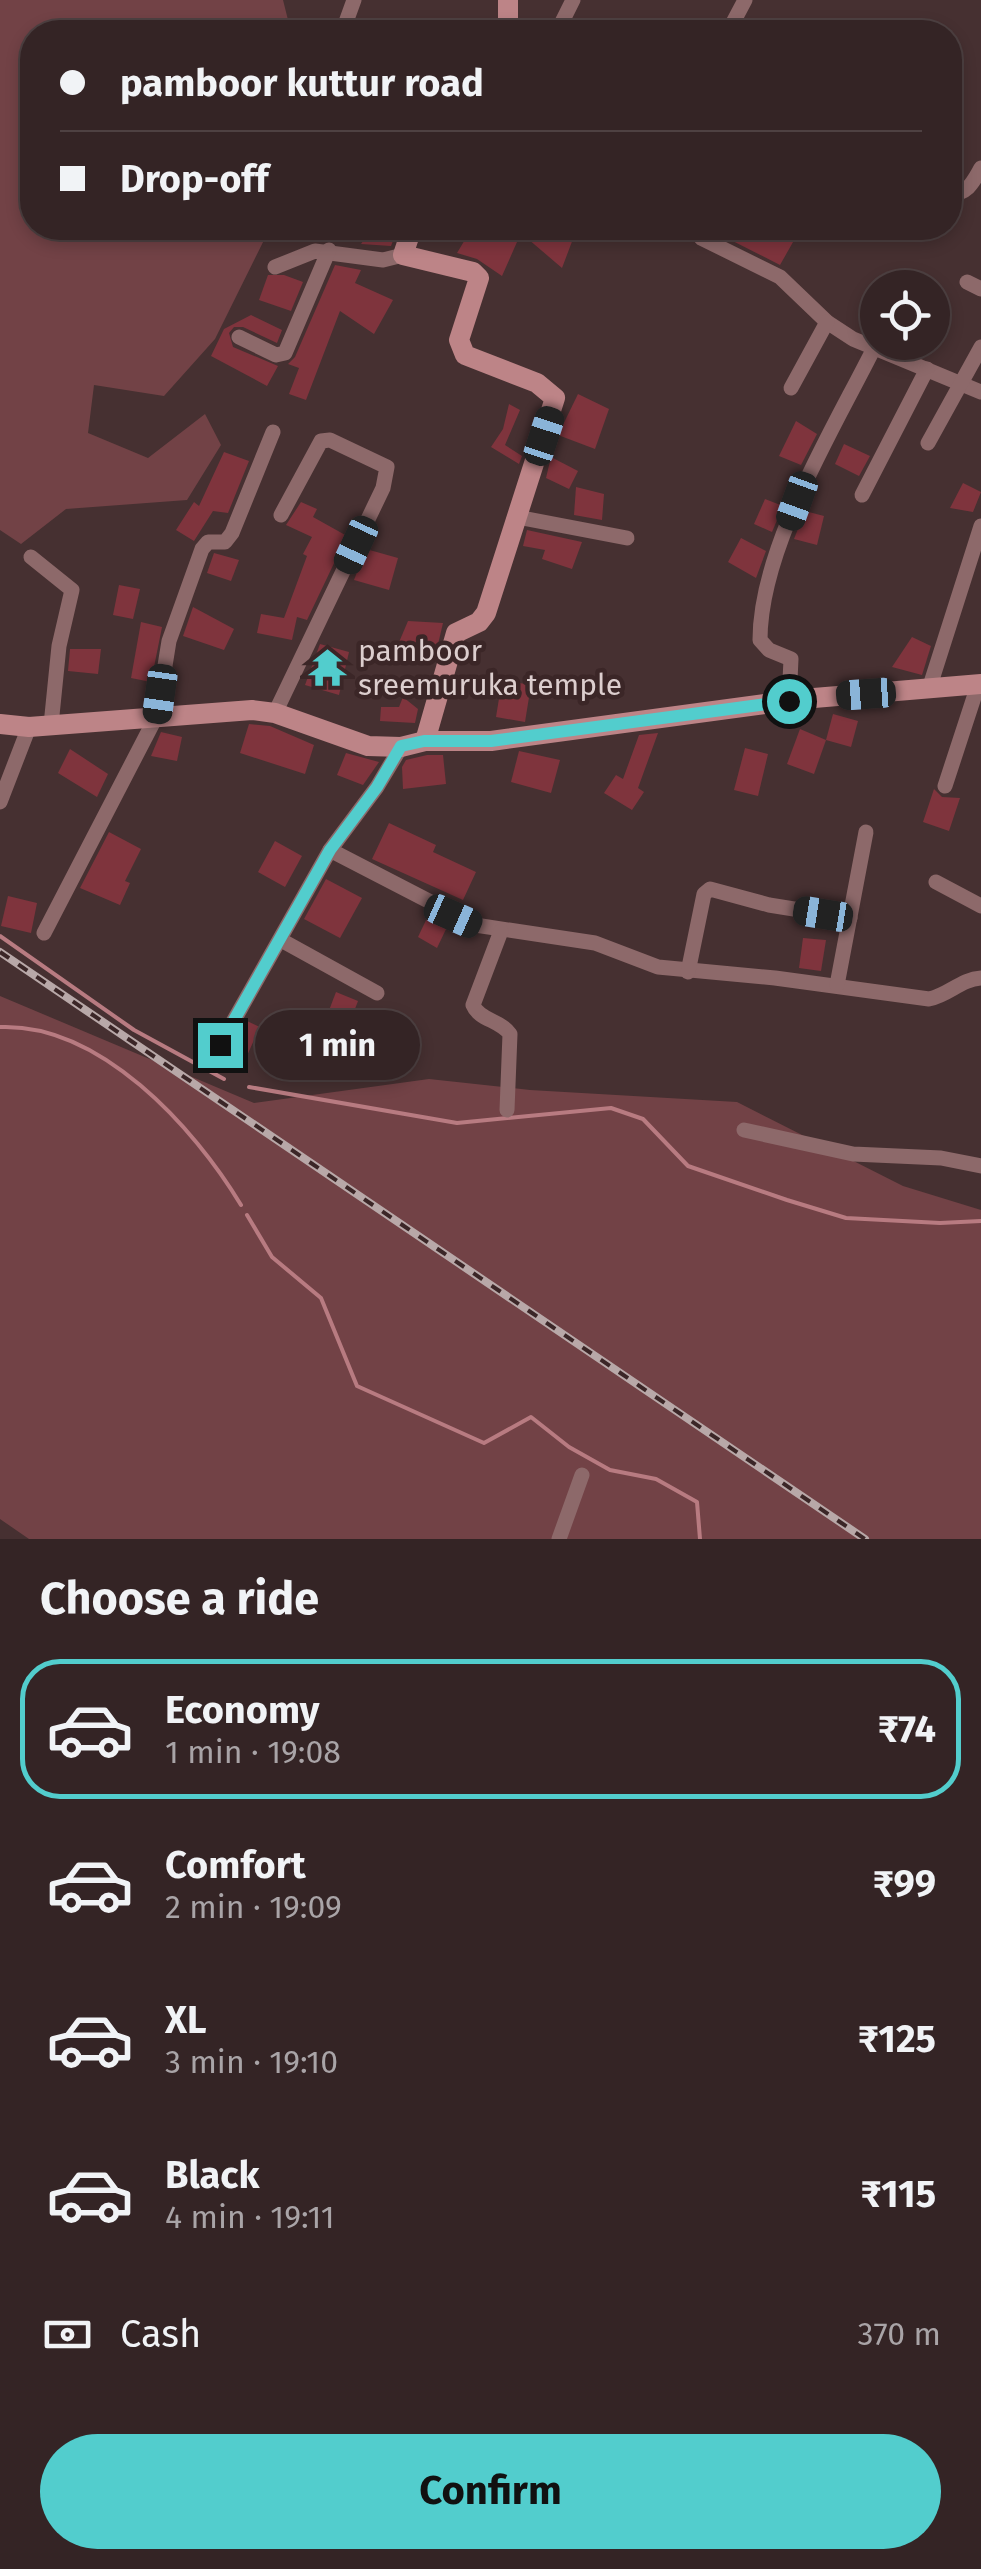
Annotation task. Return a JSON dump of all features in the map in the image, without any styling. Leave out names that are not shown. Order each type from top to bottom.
[{"type":"main road","points":[[408,240],[403,255],[473,272],[479,278],[459,340],[465,355],[537,383],[554,398],[484,618],[456,632],[424,741]]},
{"type":"main road","points":[[0,724],[29,727],[157,714],[252,710],[368,746],[401,746],[424,741],[491,741],[789,701],[979,684]]},
{"type":"street","points":[[962,193],[981,168]]},
{"type":"street","points":[[706,240],[780,277],[828,322],[860,340]]},
{"type":"street","points":[[275,267],[316,250],[384,260],[403,255]]},
{"type":"street","points":[[239,337],[276,355],[285,353],[329,250]]},
{"type":"street","points":[[792,388],[828,322]]},
{"type":"street","points":[[928,443],[981,347]]},
{"type":"street","points":[[789,701],[791,660],[769,650],[760,640],[767,592],[797,501],[868,360]]},
{"type":"street","points":[[904,360],[981,392]]},
{"type":"street","points":[[862,494],[927,369]]},
{"type":"street","points":[[44,933],[157,714],[169,642],[202,549],[208,542],[225,542],[232,534],[273,432]]},
{"type":"street","points":[[275,714],[383,488],[387,467],[330,440],[321,441],[281,515]]},
{"type":"street","points":[[517,517],[627,538]]},
{"type":"street","points":[[929,690],[981,526]]},
{"type":"street","points":[[31,557],[72,590],[60,646],[51,725]]},
{"type":"street","points":[[945,786],[979,684]]},
{"type":"street","points":[[0,802],[29,727]]},
{"type":"street","points":[[220,1045],[330,850],[377,787],[401,746]]},
{"type":"street","points":[[837,985],[866,832]]},
{"type":"street","points":[[330,850],[431,906],[474,925],[595,942],[658,968],[837,985],[929,999],[940,997],[968,978],[981,978]]},
{"type":"street","points":[[936,882],[981,906]]},
{"type":"street","points":[[688,972],[707,890],[850,918]]},
{"type":"street","points":[[500,931],[473,1005],[479,1014],[502,1025],[510,1034],[507,1110]]},
{"type":"street","points":[[281,940],[377,993]]},
{"type":"street","points":[[744,1130],[853,1154],[941,1158],[981,1166]]},
{"type":"street","points":[[559,1539],[582,1475]]},
{"type":"shaded area","points":[[0,0],[283,0],[288,20],[20,20],[20,240],[264,240],[215,339],[164,396],[94,385],[88,433],[148,458],[205,414],[221,445],[187,500],[66,509],[21,544],[0,530]]},
{"type":"shaded area","points":[[0,996],[254,1103],[429,1079],[530,1090],[737,1102],[903,1186],[981,1210],[981,1539],[29,1539],[0,1519]]},
{"type":"building","points":[[364,240],[393,240],[391,246],[361,244]]},
{"type":"building","points":[[465,240],[518,240],[502,276],[477,259],[457,253]]},
{"type":"building","points":[[529,240],[573,240],[562,268]]},
{"type":"building","points":[[731,240],[794,240],[780,265]]},
{"type":"building","points":[[335,265],[361,270],[355,283],[393,300],[374,334],[340,311],[306,400],[289,394],[299,368],[288,364],[295,357]]},
{"type":"building","points":[[268,275],[284,275],[303,282],[291,311],[259,300]]},
{"type":"building","points":[[251,315],[282,330],[277,343],[243,327],[234,327],[229,333],[233,347],[278,366],[267,386],[211,356],[224,329]]},
{"type":"building","points":[[578,394],[609,409],[595,449],[558,435]]},
{"type":"building","points":[[509,404],[520,410],[505,445],[522,456],[519,464],[491,447],[503,429]]},
{"type":"building","points":[[796,421],[817,434],[801,465],[779,456]]},
{"type":"building","points":[[844,444],[870,456],[859,476],[835,464]]},
{"type":"building","points":[[224,452],[249,461],[228,513],[213,511],[194,541],[176,530],[194,502],[199,506]]},
{"type":"building","points":[[551,457],[578,471],[569,489],[546,478]]},
{"type":"building","points":[[963,483],[981,492],[973,512],[950,508]]},
{"type":"building","points":[[576,487],[604,494],[602,520],[574,515]]},
{"type":"building","points":[[765,499],[783,506],[772,532],[754,524]]},
{"type":"building","points":[[301,502],[317,509],[313,517],[347,536],[307,620],[297,617],[292,640],[257,633],[261,614],[284,618],[307,556],[303,554],[312,537],[286,525]]},
{"type":"building","points":[[805,511],[824,516],[817,545],[794,539]]},
{"type":"building","points":[[527,530],[582,542],[572,569],[542,559],[545,550],[523,546]]},
{"type":"building","points":[[741,538],[766,551],[756,578],[728,562]]},
{"type":"building","points":[[366,549],[398,558],[389,590],[354,580]]},
{"type":"building","points":[[214,553],[239,560],[231,581],[207,573]]},
{"type":"building","points":[[119,585],[140,589],[133,619],[113,615]]},
{"type":"building","points":[[193,607],[234,629],[224,650],[183,636]]},
{"type":"building","points":[[408,621],[443,623],[435,657],[394,654]]},
{"type":"building","points":[[141,622],[162,627],[151,682],[131,678]]},
{"type":"building","points":[[912,637],[931,646],[922,675],[892,667]]},
{"type":"building","name":"pamboor sreemuruka temple","points":[[320,644],[349,652],[339,695],[305,685]]},
{"type":"building","points":[[70,649],[101,649],[98,674],[68,671]]},
{"type":"building","points":[[502,680],[531,685],[525,722],[496,717]]},
{"type":"building","points":[[403,697],[418,709],[415,723],[380,721],[381,707],[399,707]]},
{"type":"building","points":[[833,714],[858,721],[851,747],[826,740]]},
{"type":"building","points":[[249,724],[270,726],[314,745],[305,774],[240,753]]},
{"type":"building","points":[[800,729],[826,740],[814,774],[787,764]]},
{"type":"building","points":[[161,732],[182,737],[177,761],[151,756]]},
{"type":"building","points":[[658,733],[638,788],[644,792],[632,810],[604,793],[616,775],[623,779],[639,735]]},
{"type":"building","points":[[745,748],[768,754],[758,796],[734,790]]},
{"type":"building","points":[[70,749],[108,774],[97,797],[58,773]]},
{"type":"building","points":[[519,751],[560,760],[551,793],[511,782]]},
{"type":"building","points":[[346,753],[379,762],[363,785],[337,775]]},
{"type":"building","points":[[443,755],[446,784],[403,789],[402,767],[406,760]]},
{"type":"building","points":[[934,789],[942,797],[960,798],[949,831],[923,822]]},
{"type":"building","points":[[389,823],[436,845],[433,852],[476,872],[463,900],[372,859]]},
{"type":"building","points":[[109,832],[141,849],[125,881],[130,883],[120,905],[80,888]]},
{"type":"building","points":[[275,841],[302,856],[285,887],[258,872]]},
{"type":"building","points":[[326,879],[362,898],[340,938],[304,919]]},
{"type":"building","points":[[8,896],[37,903],[31,933],[1,926]]},
{"type":"building","points":[[428,916],[448,925],[437,948],[418,937]]},
{"type":"building","points":[[803,938],[826,940],[821,971],[799,968]]},
{"type":"building","points":[[336,992],[358,1001],[350,1022],[328,1013]]},
{"type":"building","points":[[247,1021],[274,1034],[280,1021],[301,1031],[289,1057],[254,1040],[246,1058],[230,1050]]},
{"type":"waterway","points":[[0,936],[134,1030],[224,1079]]},
{"type":"waterway","points":[[0,1027],[37,1030],[73,1042],[108,1061],[170,1113],[198,1144],[241,1205]]},
{"type":"waterway","points":[[249,1087],[457,1123],[611,1108],[643,1119],[688,1166],[787,1200],[846,1218],[981,1221]]},
{"type":"waterway","points":[[247,1215],[272,1257],[321,1298],[357,1386],[484,1443],[531,1417],[569,1447],[610,1470],[656,1479],[697,1502],[700,1539]]},
{"type":"railway","points":[[0,952],[865,1539]]},
{"type":"place","name":"pamboor sreemuruka temple","points":[[328,668]]},
{"type":"route","points":[[220,1045],[330,850],[377,787],[401,746],[424,741],[491,741],[789,701]]}]
